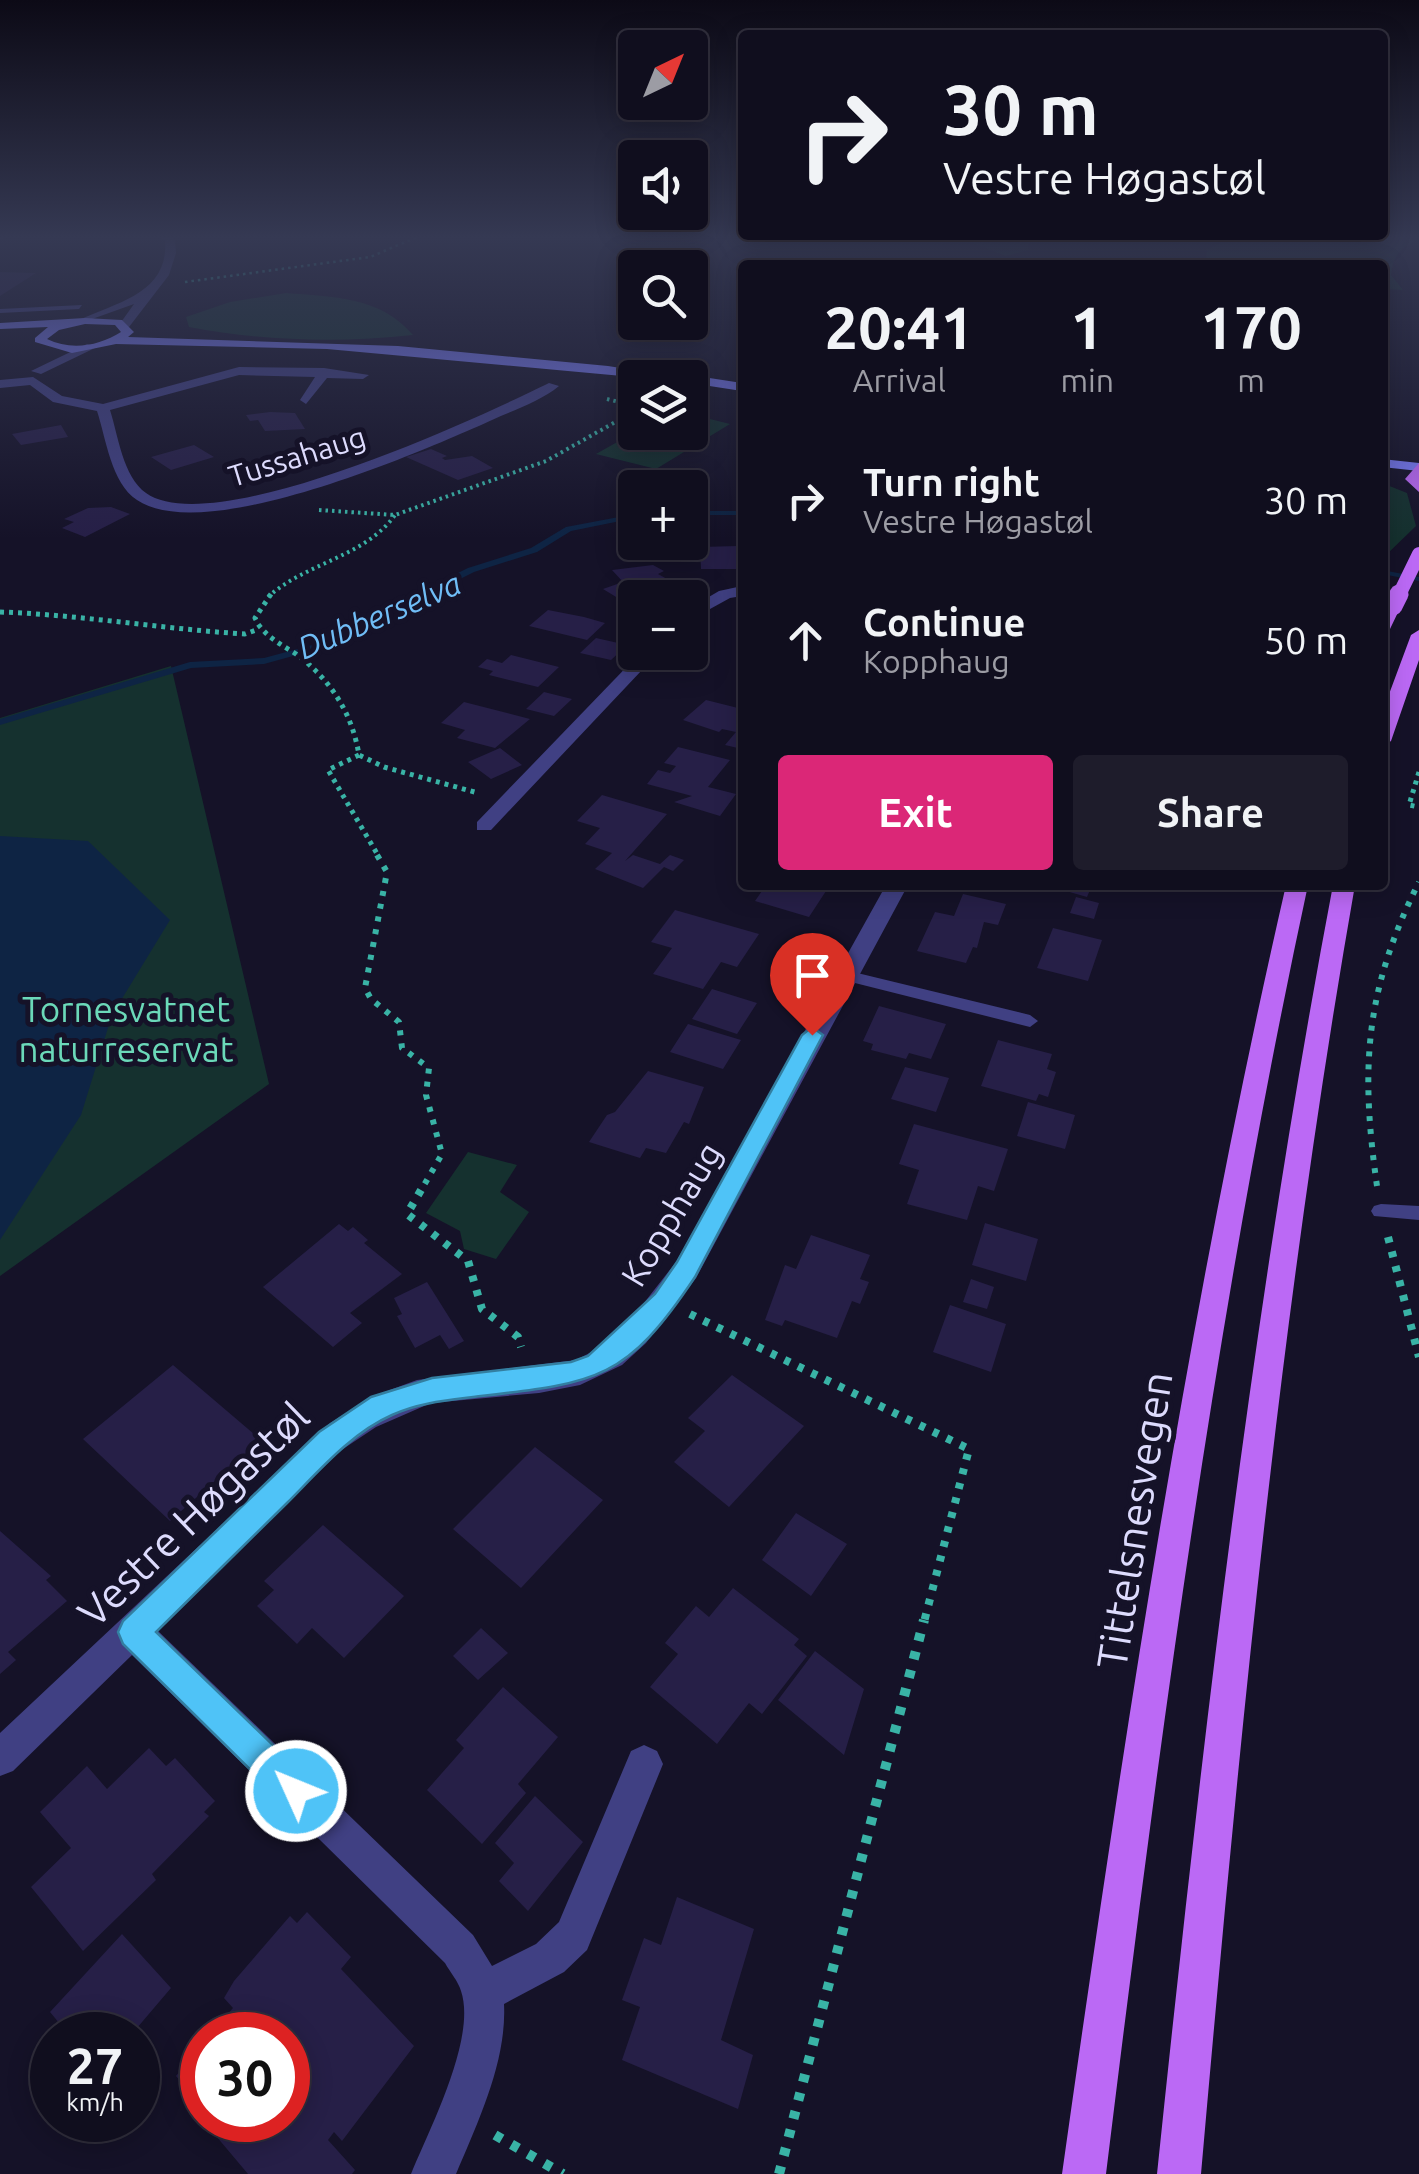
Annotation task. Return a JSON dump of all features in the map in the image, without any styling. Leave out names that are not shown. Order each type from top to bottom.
[{"type":"main road","points":[[1418,487],[1412,472],[1419,467]]},
{"type":"main road","points":[[1388,615],[1419,554]]},
{"type":"main road","points":[[1388,723],[1419,635]]},
{"type":"main road","name":"Tittelsnesvegen","points":[[1084,2174],[1138,1763],[1215,1275],[1260,1042],[1295,890]]},
{"type":"main road","points":[[1179,2174],[1215,1792],[1275,1292],[1311,1056],[1343,890]]},
{"type":"street","points":[[24,336],[91,348]]},
{"type":"street","points":[[35,376],[43,336]]},
{"type":"street","points":[[116,341],[120,336]]},
{"type":"street","points":[[167,336],[186,340]]},
{"type":"street","points":[[0,384],[35,376],[91,348],[116,341],[186,340],[534,362],[618,371]]},
{"type":"street","name":"Tussahaug","points":[[35,376],[58,400],[103,408],[239,371],[363,375]]},
{"type":"street","name":"Tussahaug","points":[[306,400],[324,372]]},
{"type":"street","points":[[708,382],[738,386]]},
{"type":"street","name":"Tussahaug","points":[[103,408],[130,481],[143,498],[163,506],[223,508],[275,495],[438,440],[552,386]]},
{"type":"street","points":[[1388,464],[1419,467]]},
{"type":"street","points":[[1388,477],[1418,487]]},
{"type":"street","points":[[708,604],[724,594],[738,592]]},
{"type":"street","points":[[484,826],[634,670]]},
{"type":"street","name":"Kopphaug","points":[[475,1386],[571,1374],[598,1364],[664,1302],[686,1270],[894,890]]},
{"type":"street","name":"Vestre Høgastøl","points":[[0,1758],[329,1441],[381,1406],[432,1390],[475,1386]]},
{"type":"street","points":[[134,1632],[459,1949],[482,1992],[478,2040],[460,2116],[433,2174]]},
{"type":"street","points":[[482,1992],[550,1958],[573,1936],[644,1764]]},
{"type":"lane","points":[[845,975],[1030,1021]]},
{"type":"lane","points":[[1381,1211],[1419,1213]]},
{"type":"path","points":[[275,495],[302,509],[395,515],[546,461],[618,421]]},
{"type":"path","points":[[259,629],[258,610],[280,586],[305,569],[376,535],[395,515]]},
{"type":"path","points":[[0,612],[89,615],[138,628],[244,634],[259,629]]},
{"type":"path","points":[[259,629],[310,664],[338,696],[354,729],[358,755]]},
{"type":"path","points":[[358,755],[384,767],[508,800]]},
{"type":"path","points":[[358,755],[328,770],[387,872],[365,988],[371,999],[399,1022],[402,1048],[429,1068],[426,1095],[442,1154],[408,1214],[468,1261],[482,1308],[518,1337],[532,1377]]},
{"type":"path","points":[[1419,772],[1409,804],[1419,807]]},
{"type":"path","points":[[1419,882],[1388,946],[1366,1026],[1366,1120],[1381,1211],[1419,1357]]},
{"type":"path","points":[[664,1302],[968,1449],[779,2174]]},
{"type":"path","points":[[460,2116],[564,2174]]},
{"type":"green space","points":[[258,336],[393,336],[329,340]]},
{"type":"green space","points":[[708,418],[730,424],[708,437]]},
{"type":"green space","points":[[618,442],[618,450],[687,450],[656,469],[596,454]]},
{"type":"green space","points":[[1388,485],[1407,493],[1416,526],[1388,553]]},
{"type":"green space","name":"Tornesvatnet naturreservat","points":[[171,666],[269,1084],[0,1276],[0,718]]},
{"type":"green space","points":[[468,1152],[517,1165],[500,1192],[529,1212],[496,1259],[464,1249],[460,1231],[426,1213]]},
{"type":"water","points":[[0,836],[88,841],[170,920],[112,1015],[81,1115],[0,1240]]},
{"type":"building","points":[[295,413],[305,429],[265,431],[258,420],[250,421],[246,415]]},
{"type":"building","points":[[61,425],[68,437],[21,445],[12,434]]},
{"type":"building","points":[[194,445],[214,457],[171,470],[151,457]]},
{"type":"building","points":[[431,449],[447,456],[442,458],[445,460],[472,456],[493,468],[458,480],[406,457]]},
{"type":"building","points":[[111,507],[130,514],[85,537],[62,528],[74,522],[64,519],[88,508]]},
{"type":"building","points":[[738,546],[738,569],[701,569],[701,560],[708,560],[708,547]]},
{"type":"building","points":[[653,565],[664,571],[658,574],[669,580],[621,580],[612,570]]},
{"type":"building","points":[[618,584],[618,598],[603,589]]},
{"type":"building","points":[[548,610],[605,623],[587,640],[529,626]]},
{"type":"building","points":[[596,638],[618,643],[618,653],[611,660],[580,653]]},
{"type":"building","points":[[511,655],[559,667],[538,687],[489,675],[493,671],[478,667],[487,659],[502,663]]},
{"type":"building","points":[[544,692],[572,699],[554,716],[526,709]]},
{"type":"building","points":[[706,700],[738,708],[738,748],[725,745],[736,732],[719,732],[683,720]]},
{"type":"building","points":[[464,702],[530,719],[495,748],[457,738],[465,730],[441,723]]},
{"type":"building","points":[[678,747],[730,760],[708,787],[736,794],[720,816],[674,802],[692,796],[647,784],[658,770],[670,773],[676,766],[664,763]]},
{"type":"building","points":[[500,748],[522,765],[491,779],[468,762]]},
{"type":"building","points":[[602,795],[667,814],[625,861],[633,855],[660,864],[670,855],[684,860],[673,871],[664,867],[643,888],[595,869],[612,853],[585,844],[600,828],[577,821]]},
{"type":"building","points":[[763,890],[826,891],[809,917],[755,901]]},
{"type":"building","points":[[1062,890],[1090,890],[1087,897]]},
{"type":"building","points":[[963,894],[1006,904],[998,925],[984,922],[977,948],[973,947],[966,963],[917,951],[935,912],[954,916]]},
{"type":"building","points":[[1076,897],[1099,903],[1094,919],[1070,913]]},
{"type":"building","points":[[675,910],[759,934],[737,967],[721,962],[703,989],[653,974],[672,948],[651,942]]},
{"type":"building","points":[[1053,928],[1102,940],[1088,981],[1037,968]]},
{"type":"building","points":[[712,989],[757,1003],[737,1034],[692,1019]]},
{"type":"building","points":[[879,1006],[946,1024],[931,1059],[909,1053],[906,1059],[871,1050],[873,1044],[863,1041]]},
{"type":"building","points":[[688,1024],[741,1040],[723,1069],[670,1052]]},
{"type":"building","points":[[998,1040],[1052,1054],[1047,1069],[1056,1072],[1048,1097],[1039,1094],[1036,1101],[981,1086]]},
{"type":"building","points":[[905,1067],[949,1078],[936,1112],[891,1099]]},
{"type":"building","points":[[648,1071],[704,1087],[689,1124],[684,1122],[666,1153],[646,1148],[640,1158],[589,1142],[607,1115],[615,1112]]},
{"type":"building","points":[[1028,1102],[1075,1115],[1065,1149],[1017,1136]]},
{"type":"building","points":[[914,1124],[1008,1149],[994,1191],[978,1186],[967,1220],[907,1204],[919,1170],[899,1164]]},
{"type":"building","points":[[985,1223],[1038,1239],[1026,1281],[972,1265]]},
{"type":"building","points":[[339,1224],[348,1231],[353,1227],[368,1240],[364,1243],[402,1274],[350,1313],[362,1323],[333,1347],[263,1287]]},
{"type":"building","points":[[811,1235],[870,1255],[860,1279],[869,1282],[860,1304],[852,1301],[837,1338],[785,1320],[782,1326],[765,1320],[785,1265],[796,1269]]},
{"type":"building","points":[[971,1279],[994,1287],[987,1309],[963,1302]]},
{"type":"building","points":[[427,1282],[464,1341],[449,1349],[440,1335],[415,1348],[397,1316],[402,1314],[394,1298]]},
{"type":"building","points":[[950,1305],[1006,1324],[991,1372],[933,1352]]},
{"type":"building","points":[[173,1365],[261,1440],[170,1521],[83,1439]]},
{"type":"building","points":[[732,1375],[804,1426],[729,1507],[674,1462],[705,1431],[688,1418]]},
{"type":"building","points":[[535,1447],[603,1500],[521,1588],[453,1529]]},
{"type":"building","points":[[796,1513],[847,1544],[811,1596],[762,1560]]},
{"type":"building","points":[[323,1525],[404,1596],[344,1658],[312,1628],[297,1644],[257,1606],[274,1590],[264,1581]]},
{"type":"building","points":[[0,1531],[51,1576],[46,1580],[67,1601],[8,1652],[16,1660],[0,1674]]},
{"type":"building","points":[[733,1588],[799,1639],[794,1645],[807,1656],[762,1714],[749,1703],[717,1744],[650,1687],[678,1654],[665,1643],[696,1606],[709,1617]]},
{"type":"building","points":[[481,1628],[508,1653],[478,1680],[453,1656]]},
{"type":"building","points":[[815,1651],[864,1689],[844,1755],[778,1700]]},
{"type":"building","points":[[503,1687],[558,1737],[518,1784],[526,1793],[482,1844],[427,1790],[464,1748],[456,1740]]},
{"type":"building","points":[[149,1748],[166,1766],[175,1758],[215,1801],[204,1812],[209,1816],[152,1874],[156,1880],[83,1951],[31,1887],[71,1848],[40,1812],[87,1766],[107,1789]]},
{"type":"building","points":[[535,1796],[583,1842],[528,1911],[499,1881],[514,1863],[495,1843]]},
{"type":"building","points":[[677,1897],[754,1929],[721,2040],[753,2055],[738,2109],[622,2060],[640,2007],[622,2000],[644,1938],[661,1945]]},
{"type":"building","points":[[307,1912],[351,1957],[341,1969],[414,2046],[342,2141],[334,2132],[328,2140],[355,2170],[352,2174],[248,2174],[221,2142],[310,2142],[310,2012],[230,2012],[233,2008],[224,1998],[290,1916],[297,1923]]},
{"type":"building","points":[[122,1934],[171,1988],[151,2012],[50,2012]]},
{"type":"waterway","name":"Dubberselva","points":[[708,513],[738,513]]},
{"type":"waterway","name":"Dubberselva","points":[[0,722],[190,665],[264,661],[319,646],[471,570],[534,550],[569,529],[618,519]]},
{"type":"waterway","name":"Dubberselva","points":[[1388,573],[1419,579]]},
{"type":"route","points":[[296,1791],[134,1632],[329,1441],[381,1406],[432,1390],[571,1374],[598,1364],[620,1348],[664,1302],[686,1270],[812,1035]]}]
